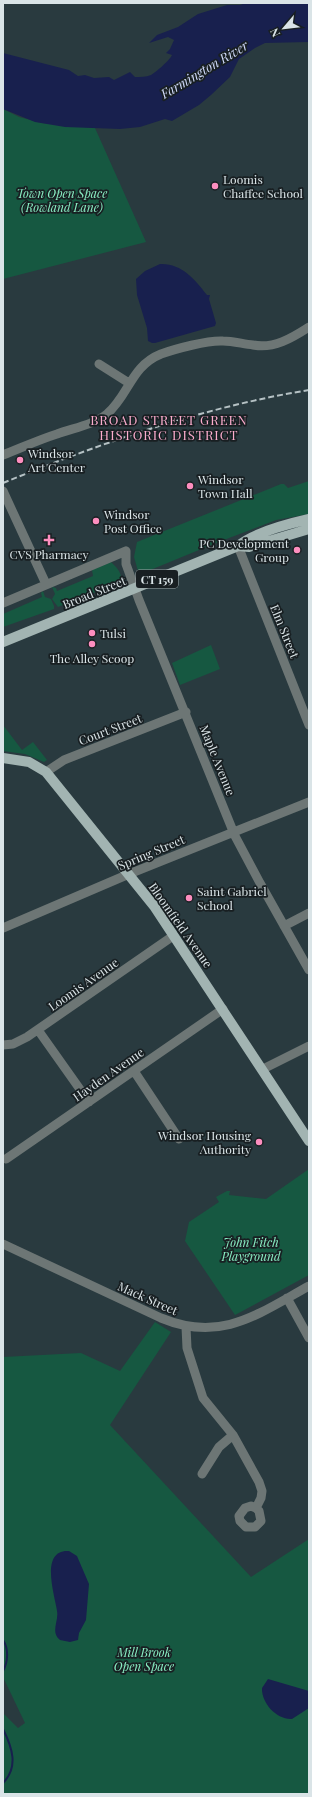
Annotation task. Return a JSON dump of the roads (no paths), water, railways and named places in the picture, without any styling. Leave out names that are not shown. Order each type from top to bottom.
[{"type":"main road","name":"Broad Street","points":[[3,642],[238,546],[249,547],[309,523]]},
{"type":"main road","name":"Bloomfield Avenue","points":[[3,758],[29,762],[46,772],[129,874],[223,1009],[309,1141]]},
{"type":"street","points":[[3,455],[102,417],[114,406],[135,374],[146,362],[166,352],[218,341],[256,346],[269,346],[288,340],[309,327]]},
{"type":"street","points":[[99,364],[129,383]]},
{"type":"street","points":[[3,491],[7,508],[46,584],[3,603]]},
{"type":"street","name":"Elm Street","points":[[238,546],[309,725]]},
{"type":"street","name":"Maple Avenue","points":[[46,584],[126,551],[125,561],[135,589],[233,831],[249,864],[309,970]]},
{"type":"street","name":"Court Street","points":[[46,772],[59,762],[186,712]]},
{"type":"street","name":"Spring Street","points":[[3,928],[233,831],[309,802]]},
{"type":"street","points":[[284,926],[309,913]]},
{"type":"street","name":"Loomis Avenue","points":[[3,1045],[20,1041],[38,1030],[173,936]]},
{"type":"street","name":"Hayden Avenue","points":[[6,1159],[223,1009]]},
{"type":"street","points":[[38,1030],[89,1102]]},
{"type":"street","points":[[263,1070],[309,1046]]},
{"type":"street","points":[[134,1071],[179,1139]]},
{"type":"street","name":"Mack Street","points":[[3,1244],[161,1318],[186,1327],[215,1328],[232,1325],[246,1320],[309,1286]]},
{"type":"street","points":[[287,1298],[309,1338]]},
{"type":"street","points":[[186,1327],[187,1348],[203,1398],[209,1408],[233,1435],[259,1482],[261,1498],[256,1508]]},
{"type":"street","points":[[202,1474],[219,1447],[233,1435]]},
{"type":"water","name":"Farmington River","points":[[246,3],[309,3],[309,42],[265,43],[255,48],[239,59],[230,77],[211,95],[199,105],[172,121],[165,119],[140,127],[120,129],[65,127],[35,122],[3,109],[3,53],[69,70],[78,76],[85,75],[94,78],[109,77],[114,80],[130,72],[135,77],[147,76],[159,69],[172,55],[166,53],[170,49],[174,40],[168,37],[149,43],[157,35],[178,27],[198,14],[227,5],[240,5]]},
{"type":"water","points":[[160,264],[168,264],[181,269],[198,283],[207,295],[210,295],[209,299],[216,323],[215,326],[155,343],[148,341],[147,328],[137,295],[136,279],[145,271]]},
{"type":"water","points":[[69,1551],[77,1556],[89,1584],[86,1620],[79,1633],[78,1640],[70,1642],[60,1640],[56,1634],[57,1611],[51,1575],[51,1565],[54,1557],[60,1552]]},
{"type":"water","points":[[268,1679],[309,1691],[309,1708],[292,1719],[280,1717],[267,1704],[262,1693],[262,1688]]},
{"type":"waterway","points":[[3,1640],[6,1647],[7,1656],[3,1671]]},
{"type":"waterway","points":[[3,1729],[9,1743],[12,1757],[11,1770],[3,1783]]},
{"type":"railway","points":[[3,483],[115,440],[192,416],[270,397],[309,390]]},
{"type":"place","name":"Loomis Chaffee School","points":[[215,186]]},
{"type":"place","name":"Windsor Art Center","points":[[20,460]]},
{"type":"place","name":"Windsor Town Hall","points":[[190,486]]},
{"type":"place","name":"Windsor Post Office","points":[[96,521]]},
{"type":"place","name":"CVS Pharmacy","points":[[49,540]]},
{"type":"place","name":"PC Development Group","points":[[297,550]]},
{"type":"place","name":"Tulsi","points":[[92,633]]},
{"type":"place","name":"The Alley Scoop","points":[[92,644]]},
{"type":"place","name":"Saint Gabriel School","points":[[189,898]]},
{"type":"place","name":"Windsor Housing Authority","points":[[259,1142]]},
{"type":"district","name":"BROAD STREET GREEN HISTORIC DISTRICT","points":[[169,426]]},
{"type":"park label","name":"Town Open Space (Rowland Lane)","points":[[62,200]]},
{"type":"park label","name":"John Fitch Playground","points":[[251,1249]]},
{"type":"park label","name":"Mill Brook Open Space","points":[[144,1659]]}]
